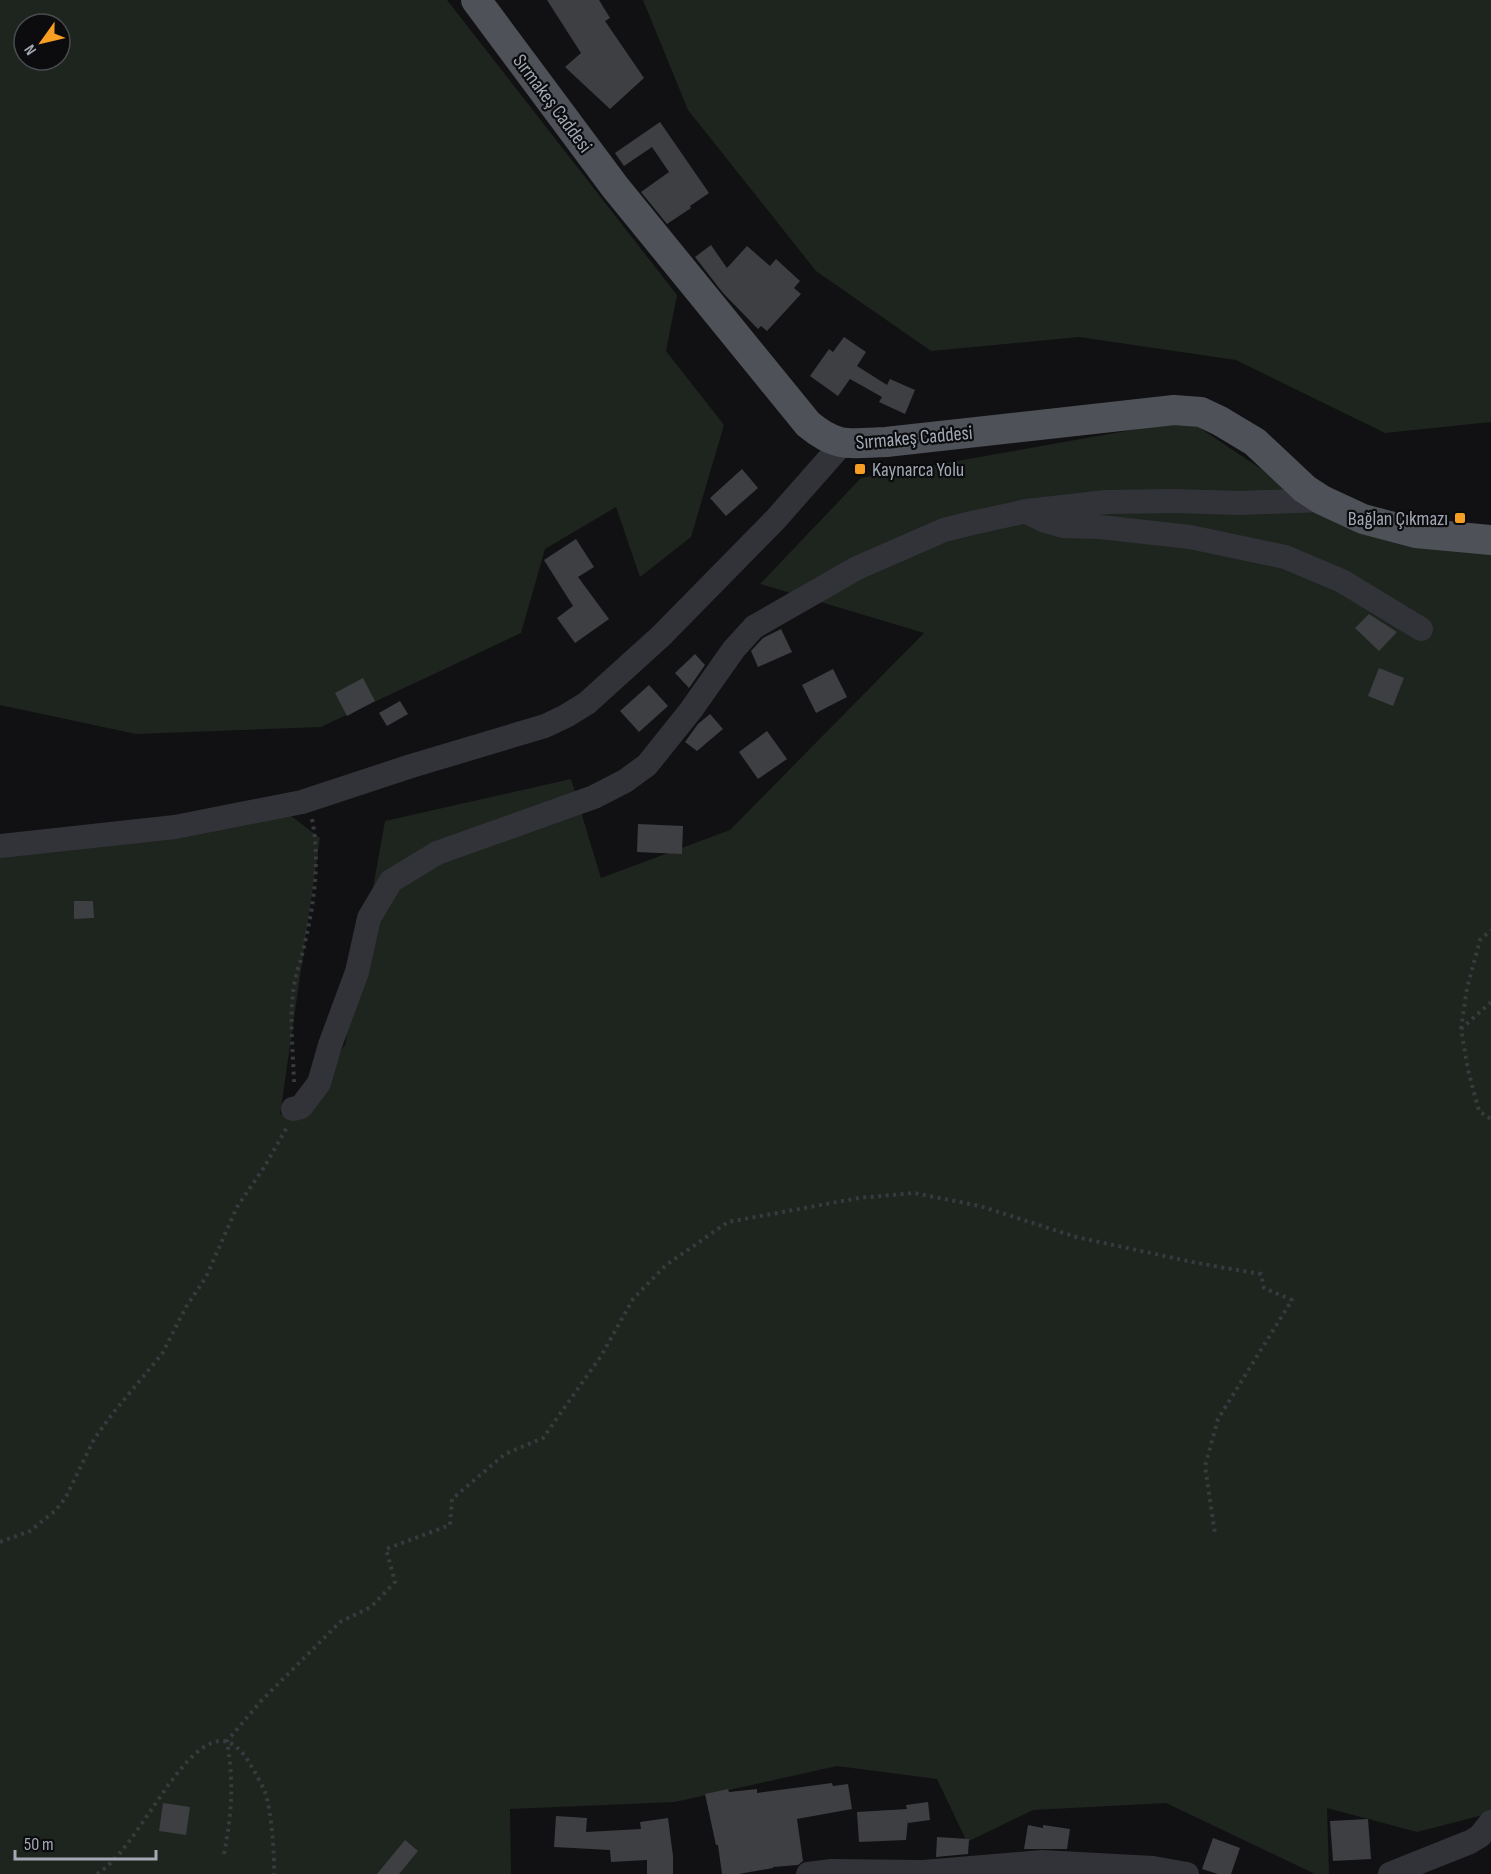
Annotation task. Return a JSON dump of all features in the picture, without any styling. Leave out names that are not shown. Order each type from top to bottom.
[{"type":"main road","name":"Sırmakeş Caddesi","points":[[476,0],[615,187],[808,424],[823,437],[842,444],[886,442],[1174,410],[1201,412],[1255,442],[1305,489],[1322,500],[1363,519],[1416,533],[1491,540]]},
{"type":"street","points":[[0,846],[175,826],[302,802],[545,726],[587,702],[661,636],[775,520],[842,444]]},
{"type":"street","points":[[293,1109],[301,1107],[319,1083],[330,1045],[357,972],[369,918],[391,881],[437,853],[594,797],[648,765],[734,649],[754,627],[857,568],[944,530],[1027,512],[1106,502],[1240,503],[1322,500]]},
{"type":"street","points":[[1027,512],[1045,521],[1063,526],[1100,527],[1190,537],[1285,557],[1342,581],[1421,629]]},
{"type":"street","points":[[1390,1874],[1470,1842],[1480,1836],[1491,1822]]},
{"type":"street","points":[[808,1874],[832,1870],[923,1872],[1042,1862],[1153,1868],[1187,1874]]},
{"type":"path","points":[[0,1542],[30,1531],[56,1510],[66,1497],[94,1439],[162,1354],[186,1306],[210,1269],[237,1207],[285,1134],[295,1099],[292,1025],[295,977],[302,956],[315,894],[315,836],[311,815],[302,802]]},
{"type":"path","points":[[1491,930],[1480,940],[1467,988],[1461,1029],[1468,1070],[1479,1111],[1491,1119]]},
{"type":"path","points":[[1461,1029],[1491,1002]]},
{"type":"path","points":[[224,1854],[232,1814],[232,1772],[227,1742],[261,1701],[340,1622],[371,1607],[395,1582],[386,1549],[450,1525],[452,1499],[506,1454],[543,1438],[601,1356],[633,1299],[666,1265],[728,1222],[859,1198],[914,1193],[980,1206],[1076,1236],[1197,1263],[1261,1274],[1264,1288],[1292,1300],[1218,1419],[1205,1466],[1215,1534]]},
{"type":"path","points":[[97,1874],[121,1851],[174,1778],[194,1755],[210,1744],[221,1740],[232,1742],[249,1762],[265,1794],[274,1874]]},
{"type":"shaded area","points":[[0,0],[447,0],[677,295],[666,351],[724,425],[691,537],[640,577],[616,507],[545,549],[521,633],[321,727],[136,734],[0,705]]},
{"type":"shaded area","points":[[643,0],[1491,0],[1491,422],[1385,433],[1236,360],[1079,337],[931,351],[816,271],[688,110]]},
{"type":"shaded area","points":[[1188,420],[1351,529],[1491,549],[1491,1813],[1417,1832],[1327,1808],[1329,1874],[1315,1874],[1166,1803],[1033,1810],[967,1842],[937,1779],[837,1766],[675,1802],[510,1809],[511,1874],[0,1874],[0,854],[291,816],[320,838],[280,1115],[345,1045],[385,821],[571,779],[601,878],[730,830],[924,633],[760,584],[861,478]]},
{"type":"building","points":[[547,0],[599,0],[610,18],[605,21],[644,78],[610,109],[565,67],[581,53]]},
{"type":"building","points":[[660,122],[709,193],[667,224],[641,192],[669,172],[652,147],[624,166],[615,153]]},
{"type":"building","points":[[711,245],[727,268],[747,246],[770,266],[776,259],[800,281],[794,288],[801,294],[767,331],[761,326],[758,329],[723,293],[695,257]]},
{"type":"building","points":[[844,337],[866,352],[857,366],[887,385],[890,379],[915,390],[905,414],[879,402],[882,397],[850,379],[838,396],[810,376],[829,349],[833,352]]},
{"type":"building","points":[[742,469],[758,488],[726,516],[710,498]]},
{"type":"building","points":[[576,539],[594,567],[578,577],[609,619],[575,643],[557,618],[573,606],[544,560]]},
{"type":"building","points":[[1369,614],[1397,632],[1379,651],[1355,628]]},
{"type":"building","points":[[781,629],[792,652],[758,667],[751,651],[763,638]]},
{"type":"building","points":[[695,654],[705,665],[689,688],[675,673]]},
{"type":"building","points":[[1379,668],[1404,678],[1393,706],[1368,696]]},
{"type":"building","points":[[833,669],[847,697],[816,713],[802,685]]},
{"type":"building","points":[[363,678],[375,701],[347,716],[335,693]]},
{"type":"building","points":[[649,685],[668,706],[639,732],[620,711]]},
{"type":"building","points":[[400,701],[408,714],[387,726],[379,713]]},
{"type":"building","points":[[710,714],[723,729],[697,751],[685,742],[698,724]]},
{"type":"building","points":[[767,731],[787,759],[758,779],[739,752]]},
{"type":"building","points":[[638,824],[683,826],[682,854],[637,852]]},
{"type":"building","points":[[74,901],[93,901],[94,918],[74,919]]},
{"type":"building","points":[[832,1783],[833,1786],[848,1784],[852,1809],[797,1819],[803,1861],[798,1865],[739,1874],[722,1874],[718,1845],[716,1845],[705,1794],[728,1789],[729,1792],[757,1789],[757,1793]]},
{"type":"building","points":[[928,1802],[930,1820],[908,1823],[908,1820],[906,1840],[859,1842],[857,1812],[907,1809],[906,1805]]},
{"type":"building","points":[[163,1803],[190,1807],[186,1835],[159,1831]]},
{"type":"building","points":[[556,1816],[587,1818],[586,1832],[641,1829],[640,1822],[668,1818],[673,1874],[647,1874],[647,1860],[611,1862],[610,1850],[554,1847]]},
{"type":"building","points":[[1368,1819],[1371,1859],[1333,1861],[1330,1821]]},
{"type":"building","points":[[1028,1825],[1070,1829],[1067,1849],[1024,1849]]},
{"type":"building","points":[[937,1837],[969,1839],[968,1854],[936,1857]]},
{"type":"building","points":[[1213,1838],[1240,1848],[1231,1874],[1218,1874],[1202,1869]]},
{"type":"building","points":[[405,1840],[418,1851],[399,1874],[377,1874]]},
{"type":"place","name":"Kaynarca Yolu","points":[[860,469]]},
{"type":"place","name":"Bağlan Çıkmazı","points":[[1460,518]]}]
